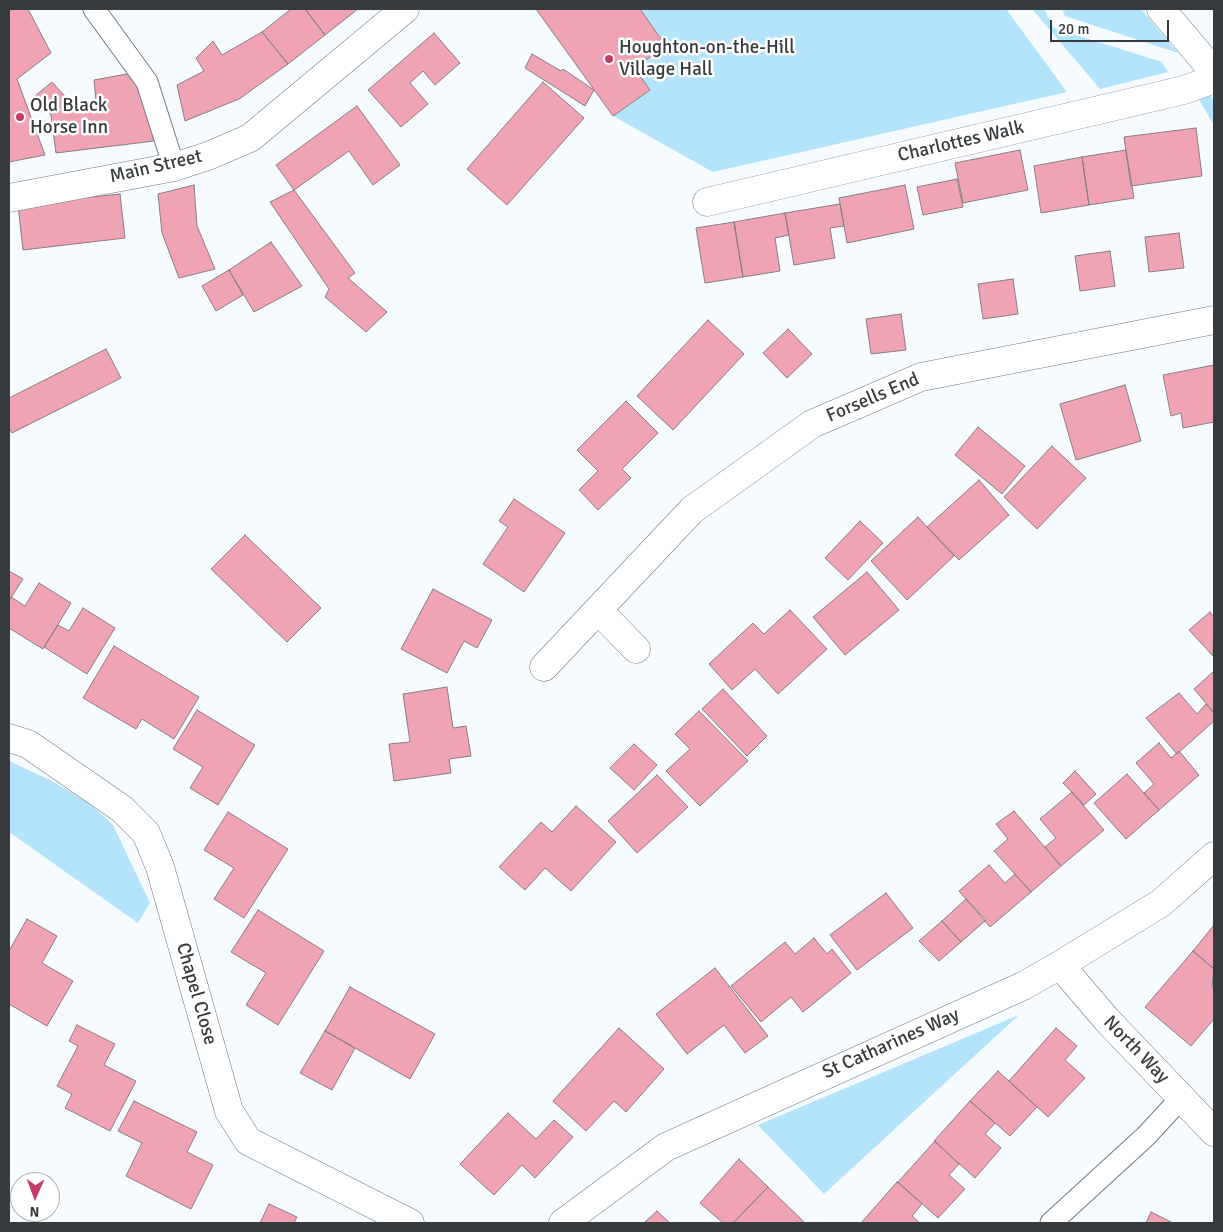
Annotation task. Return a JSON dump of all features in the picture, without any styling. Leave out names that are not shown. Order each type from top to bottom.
[{"type":"street","name":"Main Street","points":[[9,198],[174,166],[208,156],[250,138],[405,9]]},
{"type":"street","points":[[1161,9],[1214,72]]},
{"type":"street","name":"Charlottes Walk","points":[[707,202],[1184,90],[1214,79]]},
{"type":"street","name":"Forsells End","points":[[544,667],[692,510],[812,424],[921,377],[1214,320]]},
{"type":"street","points":[[598,610],[636,649]]},
{"type":"street","name":"Chapel Close","points":[[9,738],[28,744],[122,809],[146,832],[160,867],[229,1111],[248,1140],[410,1223]]},
{"type":"street","name":"St Catharines Way","points":[[563,1223],[666,1147],[1023,986],[1161,903],[1214,856]]},
{"type":"street","name":"North Way","points":[[1060,965],[1107,1020],[1214,1132]]},
{"type":"lane","points":[[94,9],[147,82],[174,166]]},
{"type":"lane","points":[[1051,1223],[1146,1136],[1182,1097]]},
{"type":"shaded area","points":[[640,9],[1006,9],[1067,92],[713,172],[613,116],[650,90],[634,68],[666,46]]},
{"type":"shaded area","points":[[1032,9],[1044,9],[1054,28],[1162,62],[1168,72],[1100,89]]},
{"type":"shaded area","points":[[1062,9],[1141,9],[1178,53],[1065,16]]},
{"type":"shaded area","points":[[1208,91],[1214,101],[1214,125],[1197,96]]},
{"type":"shaded area","points":[[9,761],[50,780],[89,803],[113,825],[150,903],[138,923],[9,832]]},
{"type":"shaded area","points":[[1019,1015],[824,1194],[758,1125]]},
{"type":"building","name":"Old Black Horse Inn","points":[[9,9],[28,9],[51,53],[17,79],[45,155],[9,162]]},
{"type":"building","points":[[291,9],[305,9],[325,35],[288,64],[262,32]]},
{"type":"building","points":[[305,9],[358,9],[325,35]]},
{"type":"building","name":"Houghton-on-the-Hill Village Hall","points":[[536,9],[640,9],[666,46],[634,68],[650,90],[613,116]]},
{"type":"building","points":[[262,32],[288,64],[239,99],[185,121],[177,85],[204,71],[196,58],[213,41],[222,55]]},
{"type":"building","points":[[434,33],[460,63],[435,85],[423,71],[410,83],[428,104],[401,127],[368,90]]},
{"type":"building","points":[[532,54],[561,71],[563,69],[594,90],[585,106],[525,68]]},
{"type":"building","points":[[138,72],[154,141],[56,153],[51,115],[35,96],[52,82],[72,104],[96,101],[94,80]]},
{"type":"building","points":[[543,82],[584,118],[507,205],[467,169]]},
{"type":"building","points":[[357,106],[400,165],[373,185],[349,151],[294,190],[276,165]]},
{"type":"building","points":[[1196,128],[1202,176],[1131,186],[1124,137]]},
{"type":"building","points":[[1020,150],[1028,190],[963,203],[955,163]]},
{"type":"building","points":[[1126,150],[1134,198],[1089,205],[1082,157]]},
{"type":"building","points":[[1082,157],[1089,205],[1041,213],[1034,166]]},
{"type":"building","points":[[957,179],[963,207],[923,215],[917,187]]},
{"type":"building","points":[[194,185],[197,226],[215,269],[179,278],[162,233],[158,194]]},
{"type":"building","points":[[905,185],[914,229],[847,243],[839,198]]},
{"type":"building","points":[[294,190],[355,273],[348,278],[387,312],[366,332],[325,297],[329,289],[270,202]]},
{"type":"building","points":[[120,194],[125,238],[23,250],[18,205]]},
{"type":"building","points":[[840,204],[844,226],[830,228],[835,258],[794,265],[785,213]]},
{"type":"building","points":[[785,213],[789,235],[775,238],[780,271],[743,277],[734,222]]},
{"type":"building","points":[[734,222],[743,277],[705,283],[696,228]]},
{"type":"building","points":[[1179,233],[1184,268],[1149,272],[1145,237]]},
{"type":"building","points":[[271,242],[302,286],[254,312],[229,270]]},
{"type":"building","points":[[1110,251],[1115,286],[1080,291],[1075,256]]},
{"type":"building","points":[[229,270],[243,295],[216,311],[202,286]]},
{"type":"building","points":[[1013,279],[1018,314],[983,319],[978,284]]},
{"type":"building","points":[[901,314],[906,350],[871,354],[866,319]]},
{"type":"building","points":[[708,320],[744,354],[673,430],[637,396]]},
{"type":"building","points":[[788,329],[812,354],[787,378],[763,353]]},
{"type":"building","points":[[106,349],[121,378],[12,433],[9,427],[9,398]]},
{"type":"building","points":[[1214,365],[1214,422],[1183,428],[1181,413],[1171,416],[1163,375]]},
{"type":"building","points":[[1125,385],[1141,441],[1076,460],[1060,404]]},
{"type":"building","points":[[626,401],[658,433],[622,469],[631,478],[598,510],[579,490],[598,471],[577,450]]},
{"type":"building","points":[[978,427],[1025,466],[1002,494],[955,455]]},
{"type":"building","points":[[1052,446],[1086,478],[1037,529],[1004,497]]},
{"type":"building","points":[[979,480],[1009,515],[959,560],[927,527]]},
{"type":"building","points":[[514,499],[565,533],[524,592],[483,564],[508,527],[499,521]]},
{"type":"building","points":[[918,517],[954,556],[907,600],[871,561]]},
{"type":"building","points":[[860,521],[883,543],[848,580],[825,558]]},
{"type":"building","points":[[245,535],[321,608],[287,642],[211,569]]},
{"type":"building","points":[[9,571],[23,579],[9,601]]},
{"type":"building","points":[[867,572],[899,610],[845,655],[813,617]]},
{"type":"building","points":[[39,583],[71,603],[43,649],[9,628],[9,601],[11,597],[25,606]]},
{"type":"building","points":[[433,589],[492,620],[477,648],[464,641],[447,673],[401,649]]},
{"type":"building","points":[[83,608],[115,628],[87,674],[44,647],[58,625],[69,631]]},
{"type":"building","points":[[790,610],[827,649],[778,694],[755,669],[732,690],[709,664],[753,623],[764,634]]},
{"type":"building","points":[[1210,612],[1214,617],[1213,656],[1189,630]]},
{"type":"building","points":[[114,646],[199,697],[174,739],[142,719],[136,729],[83,698]]},
{"type":"building","points":[[1214,671],[1214,713],[1194,689]]},
{"type":"building","points":[[447,687],[453,728],[466,726],[471,756],[449,759],[451,773],[394,781],[389,744],[410,742],[403,694]]},
{"type":"building","points":[[723,689],[767,736],[747,756],[702,709]]},
{"type":"building","points":[[1179,693],[1197,714],[1206,704],[1214,713],[1214,721],[1177,754],[1146,718]]},
{"type":"building","points":[[197,710],[255,745],[218,805],[190,788],[203,767],[173,749]]},
{"type":"building","points":[[699,711],[748,761],[700,806],[666,771],[690,749],[675,734]]},
{"type":"building","points":[[1159,743],[1171,758],[1179,751],[1199,775],[1159,810],[1144,793],[1154,784],[1136,763]]},
{"type":"building","points":[[634,744],[657,765],[634,790],[610,768]]},
{"type":"building","points":[[1075,771],[1096,794],[1084,805],[1063,783]]},
{"type":"building","points":[[1127,774],[1159,810],[1126,839],[1094,803]]},
{"type":"building","points":[[657,775],[688,807],[637,853],[608,821]]},
{"type":"building","points":[[1072,792],[1104,830],[1061,866],[1045,847],[1056,838],[1040,819]]},
{"type":"building","points":[[576,806],[616,842],[571,891],[545,868],[525,890],[499,867],[541,822],[552,832]]},
{"type":"building","points":[[1014,811],[1061,866],[1031,892],[994,851],[1008,839],[996,824]]},
{"type":"building","points":[[228,812],[288,849],[244,918],[214,899],[234,868],[204,850]]},
{"type":"building","points":[[989,865],[1005,883],[1015,874],[1031,892],[990,927],[959,891]]},
{"type":"building","points":[[886,893],[913,928],[857,970],[830,935]]},
{"type":"building","points":[[966,899],[986,920],[961,942],[942,921]]},
{"type":"building","points":[[258,910],[324,951],[278,1025],[246,1005],[266,973],[231,952]]},
{"type":"building","points":[[27,919],[57,936],[42,963],[73,981],[47,1026],[9,1004],[9,951]]},
{"type":"building","points":[[942,921],[961,942],[939,961],[919,941]]},
{"type":"building","points":[[1214,925],[1214,969],[1193,951]]},
{"type":"building","points":[[814,938],[827,954],[832,949],[851,973],[803,1012],[791,997],[761,1022],[731,986],[785,942],[795,954]]},
{"type":"building","points":[[1193,951],[1214,969],[1212,987],[1214,989],[1214,1019],[1191,1046],[1145,1007]]},
{"type":"building","points":[[715,968],[768,1036],[745,1053],[724,1025],[687,1054],[656,1014]]},
{"type":"building","points":[[350,987],[435,1034],[410,1079],[325,1031]]},
{"type":"building","points":[[77,1025],[115,1044],[104,1065],[136,1081],[110,1131],[65,1108],[72,1094],[57,1086],[78,1046],[69,1041]]},
{"type":"building","points":[[619,1028],[664,1069],[626,1112],[614,1101],[586,1131],[553,1101]]},
{"type":"building","points":[[1056,1028],[1077,1046],[1065,1060],[1085,1078],[1048,1117],[1009,1081]]},
{"type":"building","points":[[325,1031],[355,1048],[332,1090],[300,1073]]},
{"type":"building","points":[[998,1071],[1037,1107],[1010,1136],[970,1101]]},
{"type":"building","points":[[134,1101],[197,1132],[187,1152],[213,1165],[191,1209],[126,1176],[142,1143],[118,1131]]},
{"type":"building","points":[[970,1101],[995,1123],[985,1134],[1001,1148],[975,1178],[934,1141]]},
{"type":"building","points":[[508,1113],[536,1139],[554,1120],[573,1137],[535,1178],[522,1165],[494,1195],[460,1164]]},
{"type":"building","points":[[935,1141],[959,1164],[949,1175],[965,1189],[938,1218],[898,1182]]},
{"type":"building","points":[[739,1159],[768,1187],[733,1223],[723,1223],[700,1203]]},
{"type":"building","points":[[897,1182],[922,1204],[912,1216],[920,1223],[861,1223]]},
{"type":"building","points":[[768,1187],[805,1223],[733,1223]]},
{"type":"building","points":[[269,1204],[297,1217],[294,1223],[260,1223]]},
{"type":"building","points":[[657,1211],[670,1223],[644,1223]]},
{"type":"building","points":[[1151,1212],[1173,1223],[1146,1223]]},
{"type":"place","name":"Houghton-on-the-Hill Village Hall","points":[[609,59]]},
{"type":"place","name":"Old Black Horse Inn","points":[[20,117]]}]
